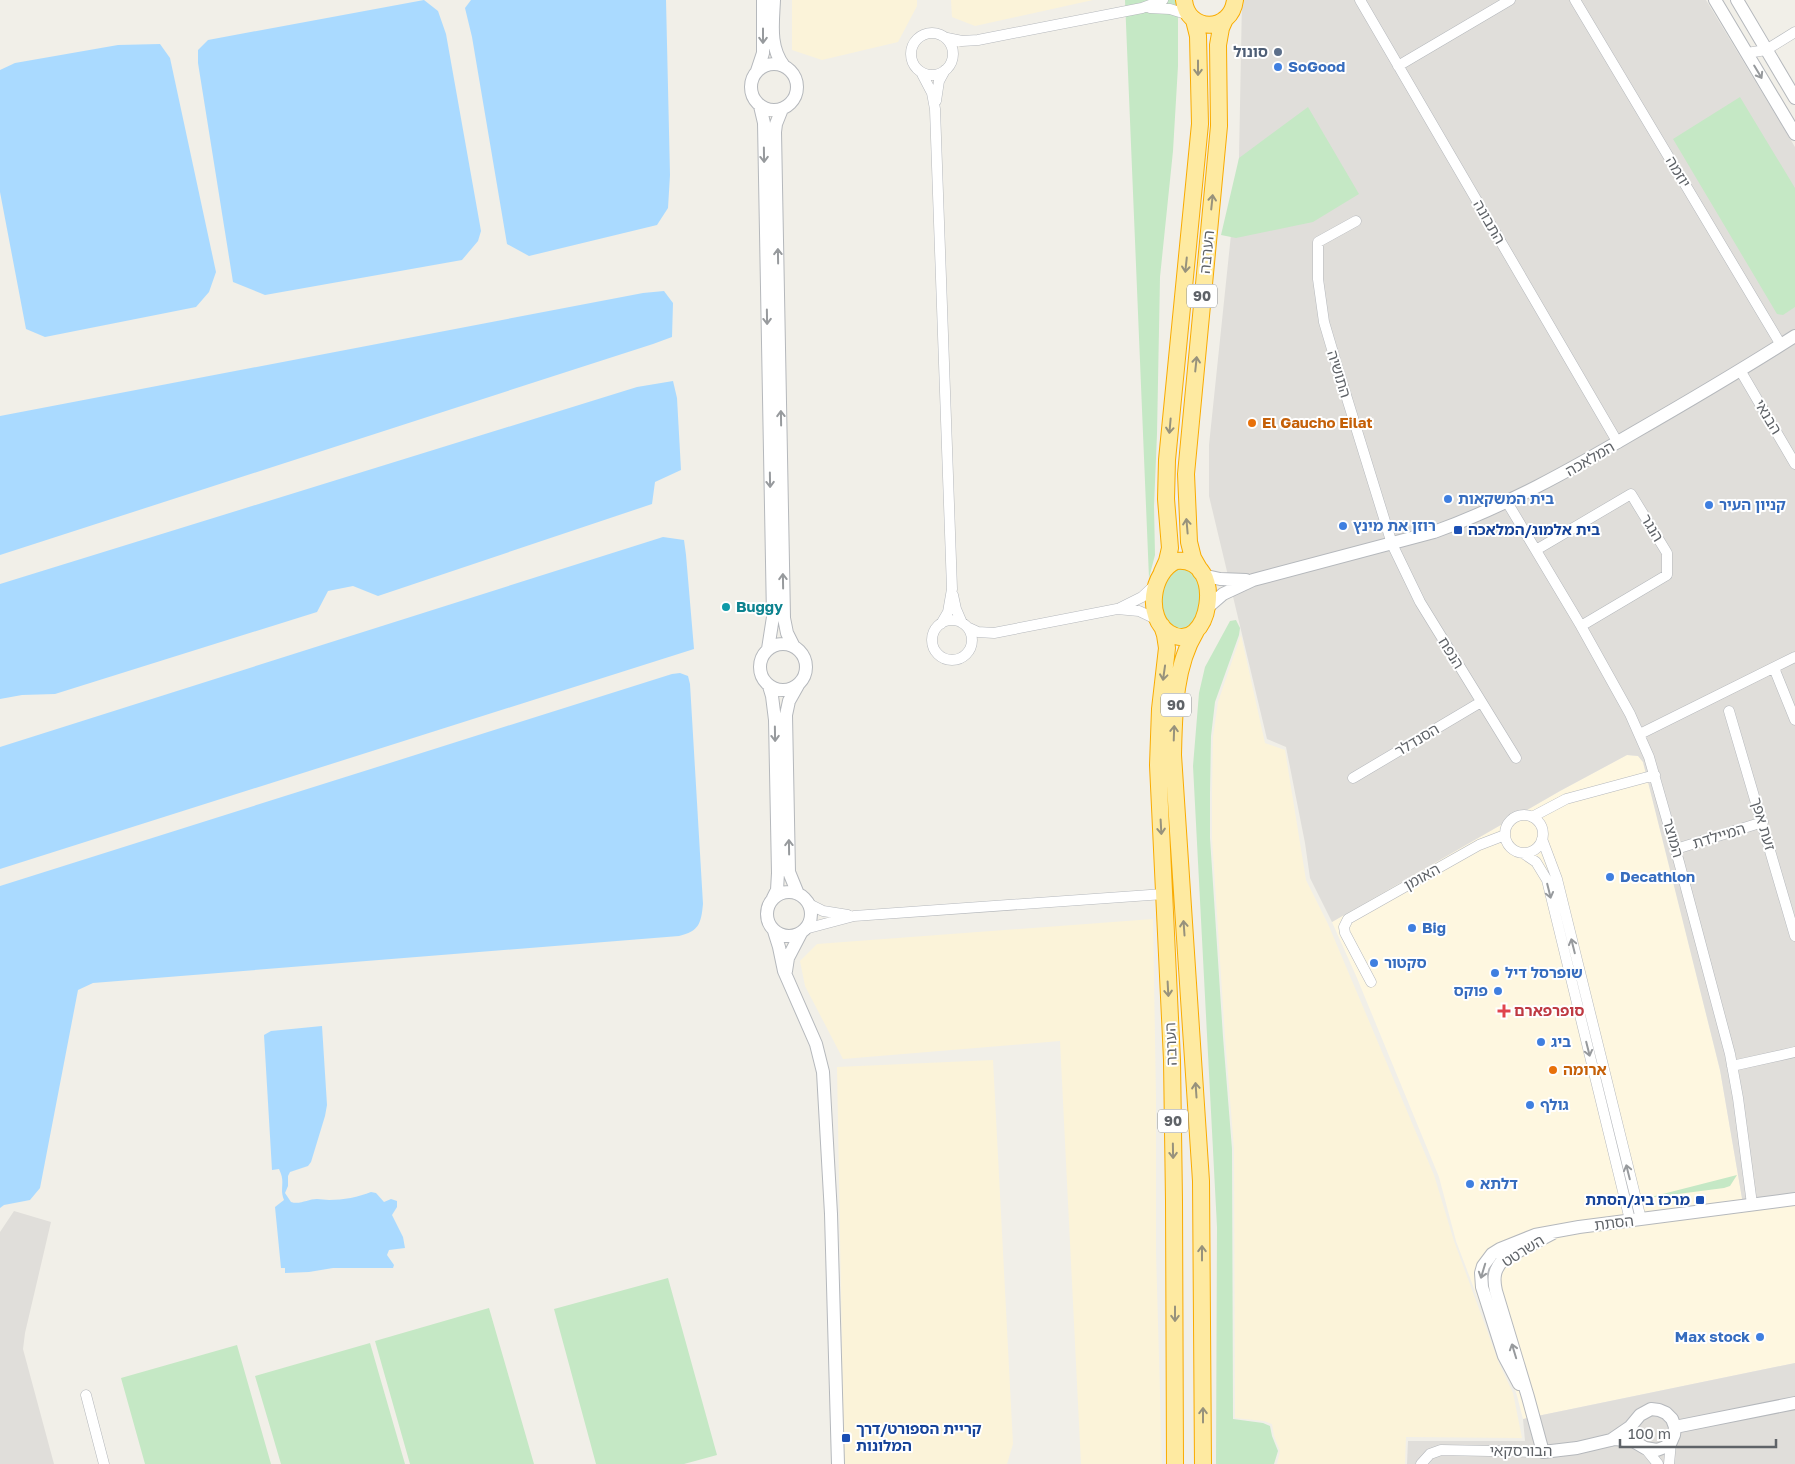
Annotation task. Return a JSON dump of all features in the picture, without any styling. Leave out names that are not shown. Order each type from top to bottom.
[{"type":"highway","name":"הערבה","points":[[1202,574],[1193,558],[1189,542],[1186,474],[1219,126],[1218,45],[1221,28],[1233,10],[1235,0]]},
{"type":"highway","name":"הערבה","points":[[1159,578],[1169,553],[1166,499],[1167,460],[1200,124],[1198,36],[1189,11]]},
{"type":"highway","points":[[1189,11],[1205,25],[1213,25],[1225,20]]},
{"type":"highway","points":[[1159,578],[1171,564],[1182,561],[1192,564],[1202,574]]},
{"type":"highway","name":"90","points":[[1196,630],[1203,620],[1208,607],[1208,591],[1202,574]]},
{"type":"highway","name":"90","points":[[1159,578],[1154,606],[1160,623]]},
{"type":"highway","name":"הערבה","points":[[1160,623],[1167,648],[1161,694],[1158,752],[1172,1060],[1175,1464]]},
{"type":"highway","points":[[1160,623],[1175,636],[1186,636],[1196,630]]},
{"type":"highway","name":"הערבה","points":[[1196,630],[1185,652],[1180,677],[1173,755],[1201,1181],[1203,1464]]},
{"type":"street","points":[[763,0],[762,53],[750,86],[755,101],[760,106],[767,110],[782,109]]},
{"type":"street","points":[[774,0],[774,45],[778,59],[795,76],[797,92],[794,99],[782,109],[776,124],[776,132],[784,618],[787,633],[793,645],[804,656],[806,664],[803,679],[788,701],[786,715],[790,872],[798,894]]},
{"type":"street","points":[[971,645],[970,633],[956,608],[952,589],[935,109],[932,93],[921,72],[911,59],[911,48],[915,40],[929,32],[939,33],[947,38],[962,41],[978,40],[1142,8],[1163,0]]},
{"type":"street","name":"התבונה","points":[[1360,0],[1618,443]]},
{"type":"street","points":[[1398,66],[1510,0]]},
{"type":"street","name":"יוזמה","points":[[1575,0],[1790,342]]},
{"type":"street","points":[[1715,0],[1795,134]]},
{"type":"street","points":[[1737,0],[1795,98]]},
{"type":"street","points":[[1142,8],[1189,11]]},
{"type":"street","points":[[1747,53],[1766,50],[1795,32]]},
{"type":"street","points":[[947,38],[953,49],[953,58]]},
{"type":"street","points":[[935,109],[939,81],[945,70],[965,45],[978,40]]},
{"type":"street","points":[[757,71],[768,64],[784,66]]},
{"type":"street","points":[[921,72],[934,75],[945,70]]},
{"type":"street","points":[[760,106],[764,123],[772,628],[768,649],[761,659],[759,666],[760,674],[769,686],[774,708],[778,873],[777,890],[768,906],[766,914],[767,921],[774,931],[787,978],[816,1044],[823,1072],[831,1214],[838,1464]]},
{"type":"street","name":"התושיה","points":[[1356,220],[1318,242],[1319,294],[1324,322],[1392,544]]},
{"type":"street","name":"המלאכה","points":[[1208,607],[1223,594],[1253,580],[1392,544],[1452,525],[1507,502],[1552,480],[1618,443],[1790,342]]},
{"type":"street","name":"הבנאי","points":[[1740,370],[1795,464]]},
{"type":"street","name":"הנגר","points":[[1536,550],[1632,494],[1667,554],[1667,575],[1581,626]]},
{"type":"street","name":"המוצר","points":[[1507,502],[1581,626],[1640,734],[1655,775],[1732,1066],[1752,1204]]},
{"type":"street","name":"הנפח","points":[[1392,544],[1420,602],[1516,758]]},
{"type":"street","name":"המלאכה","points":[[1202,574],[1227,580],[1253,580]]},
{"type":"street","points":[[952,589],[948,612],[934,631],[932,637],[935,650],[939,655],[951,660],[958,659],[968,651],[971,645],[994,633],[1117,609],[1142,597],[1159,578]]},
{"type":"street","points":[[1117,609],[1139,611],[1160,623]]},
{"type":"street","points":[[941,624],[950,620],[980,632],[994,633]]},
{"type":"street","points":[[768,649],[777,644],[793,645]]},
{"type":"street","points":[[1640,734],[1795,658]]},
{"type":"street","points":[[1774,668],[1795,720]]},
{"type":"street","points":[[769,686],[784,690],[798,685]]},
{"type":"street","name":"הסנדלר","points":[[1353,778],[1481,702]]},
{"type":"street","name":"זעת אפך","points":[[1729,712],[1763,822],[1795,936]]},
{"type":"street","points":[[1532,817],[1566,799],[1655,775]]},
{"type":"street","points":[[1521,815],[1532,817],[1540,824],[1543,832],[1542,839],[1534,850],[1523,853],[1516,852],[1506,841],[1507,826],[1514,818],[1521,815]]},
{"type":"street","name":"המיילדת","points":[[1676,849],[1763,822]]},
{"type":"street","name":"האומן","points":[[1370,982],[1347,938],[1344,926],[1348,918],[1479,845],[1505,835]]},
{"type":"street","points":[[1542,839],[1557,879],[1635,1220]]},
{"type":"street","points":[[1523,853],[1536,862],[1547,880],[1635,1220]]},
{"type":"street","points":[[773,898],[783,892],[798,894],[809,904],[833,913],[854,916],[1164,894]]},
{"type":"street","points":[[787,978],[788,958],[811,919],[809,904]]},
{"type":"street","points":[[774,931],[782,936],[789,937],[854,916]]},
{"type":"street","points":[[1732,1066],[1795,1052]]},
{"type":"street","name":"הסתת","points":[[1552,1233],[1795,1199]]},
{"type":"street","name":"השרטט","points":[[1543,1452],[1528,1397],[1504,1356],[1482,1287],[1481,1273],[1487,1260],[1500,1249],[1535,1235],[1552,1233]]},
{"type":"street","points":[[86,1395],[104,1464]]},
{"type":"street","points":[[1669,1464],[1674,1427],[1795,1403]]},
{"type":"street","name":"הבורסקאי","points":[[1611,1440],[1636,1421],[1644,1412],[1655,1409],[1663,1411],[1669,1416],[1674,1427]]},
{"type":"street","points":[[1636,1421],[1634,1433],[1642,1446],[1658,1464]]},
{"type":"street","name":"הבורסקאי","points":[[1422,1464],[1430,1454],[1441,1450],[1543,1452],[1577,1448],[1611,1440],[1626,1440],[1653,1450],[1661,1449],[1671,1442]]},
{"type":"shaded area","points":[[1242,0],[1706,0],[1795,147],[1795,1205],[1744,1210],[1720,1070],[1643,762],[1638,756],[1627,755],[1560,791],[1332,922],[1310,878],[1286,747],[1267,739],[1209,496],[1209,445],[1239,158]]},
{"type":"shaded area","points":[[1627,755],[1638,756],[1643,762],[1720,1070],[1744,1210],[1795,1205],[1795,1363],[1523,1419],[1516,1392],[1505,1370],[1456,1241],[1439,1177],[1332,922],[1560,791]]},
{"type":"shaded area","points":[[14,1211],[51,1222],[23,1349],[54,1464],[0,1464],[0,1232]]},
{"type":"shaded area","points":[[1795,1363],[1795,1464],[1407,1464],[1408,1441],[1525,1441],[1523,1419]]},
{"type":"green space","points":[[1125,0],[1178,0],[1178,66],[1173,151],[1160,277],[1154,506],[1155,555],[1149,578]]},
{"type":"green space","points":[[1740,97],[1795,188],[1795,307],[1783,315],[1777,314],[1673,139]]},
{"type":"green space","points":[[1308,107],[1359,194],[1313,222],[1236,238],[1221,235],[1239,158]]},
{"type":"green space","points":[[1174,568],[1193,571],[1202,592],[1196,623],[1181,631],[1166,623],[1161,599],[1162,589]]},
{"type":"green space","points":[[1236,620],[1240,628],[1239,635],[1215,702],[1211,736],[1210,793],[1210,838],[1232,1149],[1233,1419],[1263,1423],[1270,1426],[1278,1451],[1274,1464],[1216,1464],[1217,1227],[1193,766],[1199,693],[1205,667],[1230,621]]},
{"type":"green space","points":[[1737,1175],[1730,1186],[1724,1188],[1647,1198]]},
{"type":"green space","points":[[668,1278],[717,1455],[684,1464],[596,1464],[554,1309]]},
{"type":"green space","points":[[489,1308],[534,1464],[410,1464],[375,1341]]},
{"type":"green space","points":[[370,1343],[405,1464],[281,1464],[255,1376]]},
{"type":"green space","points":[[237,1345],[271,1464],[145,1464],[121,1378]]},
{"type":"sand","points":[[792,0],[917,0],[917,6],[898,42],[822,60],[792,50]]},
{"type":"sand","points":[[951,0],[1093,0],[975,26],[952,17]]},
{"type":"sand","points":[[1241,635],[1265,743],[1285,750],[1306,880],[1328,924],[1434,1175],[1454,1241],[1499,1363],[1513,1393],[1522,1438],[1406,1437],[1405,1464],[1277,1464],[1280,1451],[1272,1424],[1264,1421],[1235,1418],[1234,1149],[1212,838],[1212,793],[1213,737],[1218,702]]},
{"type":"sand","points":[[1153,919],[1156,1252],[1162,1464],[1081,1464],[1060,1041],[843,1059],[805,986],[800,961],[817,944]]},
{"type":"sand","points":[[993,1060],[1013,1444],[1007,1464],[844,1464],[837,1067]]},
{"type":"water","points":[[424,0],[438,11],[446,34],[481,231],[478,241],[462,260],[265,295],[233,282],[198,63],[198,50],[208,40]]},
{"type":"water","points":[[471,0],[666,0],[670,175],[668,208],[657,225],[529,256],[507,244],[472,37],[465,8]]},
{"type":"water","points":[[160,44],[170,58],[216,272],[209,292],[196,307],[45,337],[26,329],[0,192],[0,70],[15,63],[118,45]]},
{"type":"water","points":[[664,291],[673,303],[672,337],[0,555],[0,416],[643,293]]},
{"type":"water","points":[[673,381],[677,398],[681,470],[655,482],[652,504],[378,596],[353,586],[328,591],[317,612],[55,694],[22,695],[0,699],[0,584],[637,387]]},
{"type":"water","points":[[663,537],[684,540],[694,649],[0,869],[0,747]]},
{"type":"water","points":[[680,673],[688,676],[690,684],[703,904],[700,922],[695,929],[679,936],[93,983],[78,990],[40,1188],[30,1200],[4,1205],[0,1208],[0,886]]},
{"type":"water","points":[[322,1026],[327,1105],[325,1116],[311,1162],[308,1166],[290,1172],[285,1193],[291,1202],[294,1203],[314,1199],[345,1199],[371,1192],[376,1193],[384,1202],[391,1199],[397,1201],[397,1207],[392,1215],[403,1237],[405,1248],[389,1250],[387,1255],[394,1265],[393,1268],[333,1268],[285,1273],[285,1268],[281,1268],[275,1207],[284,1200],[279,1169],[272,1170],[264,1035],[271,1031]]},
{"type":"place","name":"סונול","points":[[1278,52]]},
{"type":"place","name":"SoGood","points":[[1278,67]]},
{"type":"place","name":"El Gaucho Eilat","points":[[1252,423]]},
{"type":"place","name":"בית המשקאות","points":[[1448,499]]},
{"type":"place","name":"קניון העיר","points":[[1709,505]]},
{"type":"place","name":"רוזן את מינץ","points":[[1343,526]]},
{"type":"place","name":"בית אלמוג/המלאכה","points":[[1458,530]]},
{"type":"place","name":"Buggy","points":[[726,607]]},
{"type":"place","name":"Decathlon","points":[[1610,877]]},
{"type":"place","name":"Big","points":[[1412,928]]},
{"type":"place","name":"סקטור","points":[[1374,963]]},
{"type":"place","name":"שופרסל דיל","points":[[1495,973]]},
{"type":"place","name":"פוקס","points":[[1498,991]]},
{"type":"place","name":"סופרפארם","points":[[1504,1011]]},
{"type":"place","name":"ביג","points":[[1541,1042]]},
{"type":"place","name":"ארומה","points":[[1553,1070]]},
{"type":"place","name":"גולף","points":[[1530,1105]]},
{"type":"place","name":"דלתא","points":[[1470,1184]]},
{"type":"place","name":"מרכז ביג/הסתת","points":[[1700,1200]]},
{"type":"place","name":"Max stock","points":[[1760,1337]]},
{"type":"place","name":"קריית הספורט/דרך המלונות","points":[[846,1438]]}]
